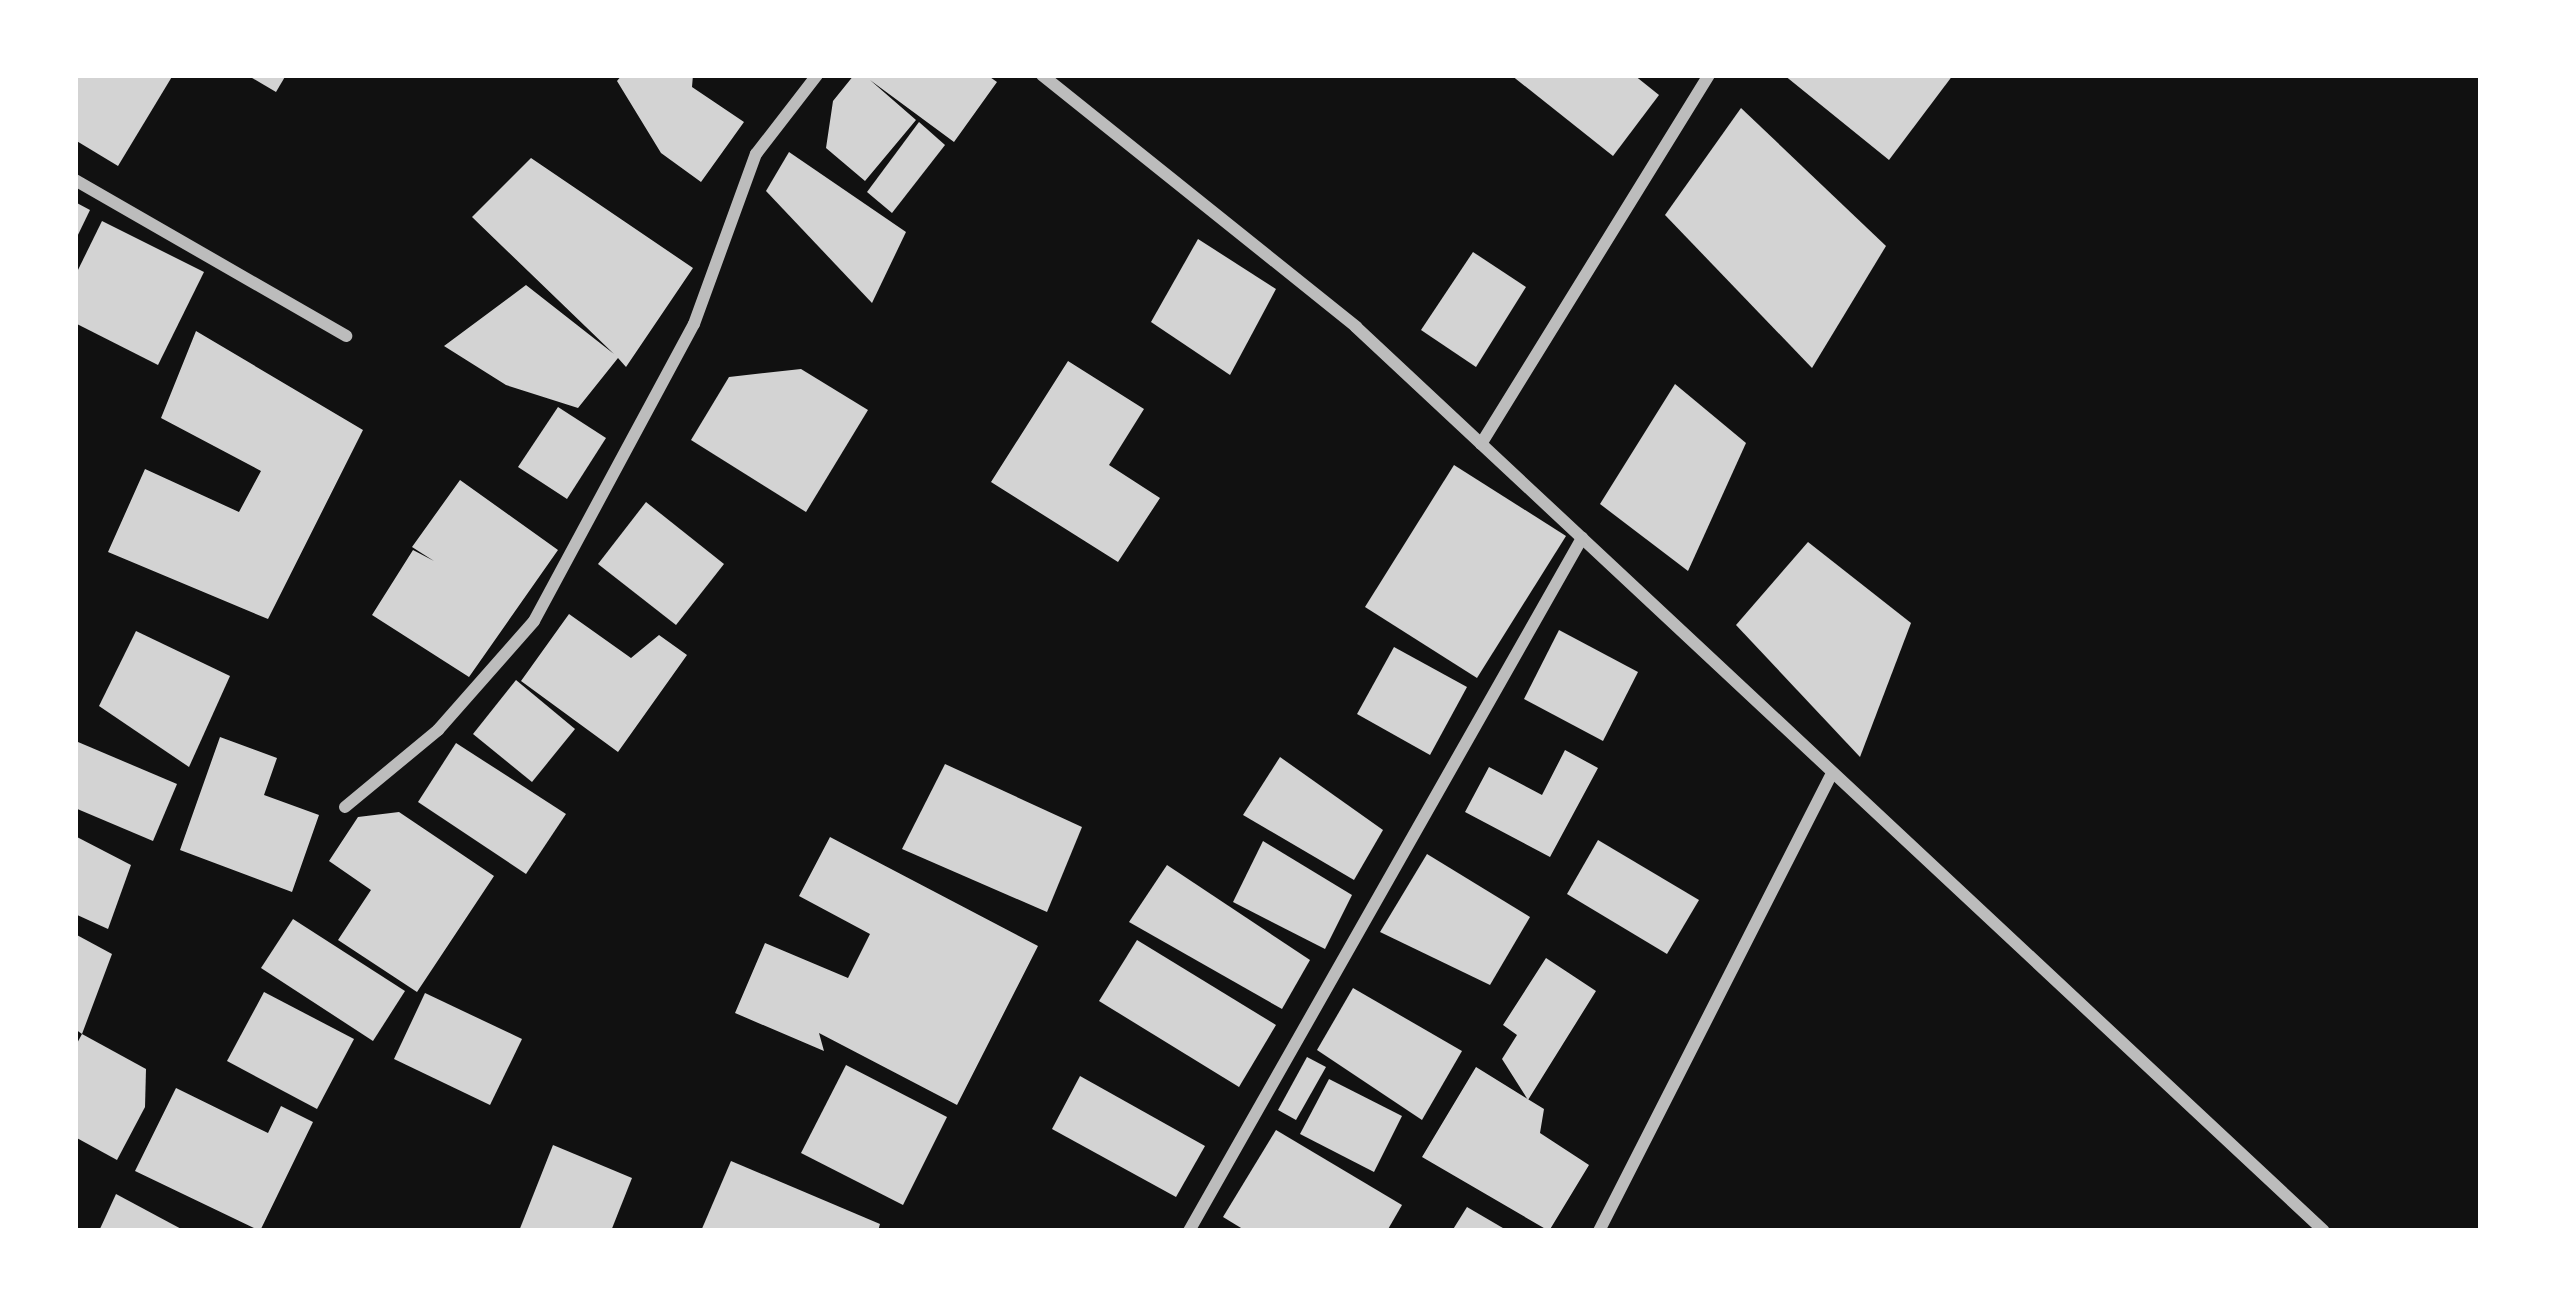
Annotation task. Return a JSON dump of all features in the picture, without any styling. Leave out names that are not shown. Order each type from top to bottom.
[{"type":"street","points":[[344,807],[438,730],[534,622],[694,324],[756,154],[817,75]]},
{"type":"street","points":[[1042,75],[1356,327],[2324,1231]]},
{"type":"street","points":[[1481,444],[1709,75]]},
{"type":"street","points":[[75,180],[346,336]]},
{"type":"street","points":[[1189,1231],[1582,538]]},
{"type":"street","points":[[1599,1231],[1832,775]]},
{"type":"building","points":[[75,75],[173,75],[118,166],[75,140]]},
{"type":"building","points":[[247,75],[286,75],[276,92]]},
{"type":"building","points":[[622,75],[693,75],[692,87],[744,122],[701,182],[661,153],[617,81]]},
{"type":"building","points":[[854,75],[987,75],[997,82],[954,142],[870,80],[916,120],[865,181],[826,148],[833,101]]},
{"type":"building","points":[[1511,75],[1634,75],[1659,95],[1613,156]]},
{"type":"building","points":[[1784,75],[1953,75],[1889,160]]},
{"type":"building","points":[[1741,108],[1886,246],[1812,368],[1665,215]]},
{"type":"building","points":[[919,122],[945,145],[892,213],[867,192]]},
{"type":"building","points":[[789,152],[906,232],[872,303],[766,191]]},
{"type":"building","points":[[531,158],[693,268],[626,367],[618,358],[578,408],[506,385],[444,346],[526,285],[614,354],[472,217]]},
{"type":"building","points":[[75,202],[90,210],[75,241]]},
{"type":"building","points":[[102,221],[204,272],[158,365],[75,323],[75,276]]},
{"type":"building","points":[[1198,239],[1276,289],[1230,375],[1151,322]]},
{"type":"building","points":[[1473,252],[1526,287],[1476,367],[1421,330]]},
{"type":"building","points":[[196,331],[363,430],[268,619],[108,552],[145,469],[239,512],[261,471],[161,418]]},
{"type":"building","points":[[1068,361],[1144,409],[1109,465],[1160,498],[1118,562],[991,482]]},
{"type":"building","points":[[801,369],[868,410],[806,512],[691,440],[729,377]]},
{"type":"building","points":[[1675,384],[1746,443],[1688,571],[1600,504]]},
{"type":"building","points":[[558,407],[606,438],[567,499],[518,467]]},
{"type":"building","points":[[1454,465],[1566,536],[1477,678],[1365,607]]},
{"type":"building","points":[[460,480],[558,550],[469,677],[372,615],[413,550],[434,561],[412,547]]},
{"type":"building","points":[[646,502],[724,564],[676,625],[598,564]]},
{"type":"building","points":[[1808,542],[1911,623],[1860,757],[1736,625]]},
{"type":"building","points":[[569,614],[631,658],[659,635],[687,655],[618,752],[521,681]]},
{"type":"building","points":[[1559,630],[1638,672],[1603,741],[1524,699]]},
{"type":"building","points":[[136,631],[230,676],[189,767],[99,706]]},
{"type":"building","points":[[1394,647],[1467,687],[1430,755],[1357,714]]},
{"type":"building","points":[[516,680],[575,729],[532,782],[473,734]]},
{"type":"building","points":[[220,737],[277,758],[264,795],[319,815],[292,892],[180,850]]},
{"type":"building","points":[[78,742],[177,784],[153,841],[75,808]]},
{"type":"building","points":[[456,743],[566,814],[526,874],[418,802]]},
{"type":"building","points":[[1565,750],[1598,768],[1550,857],[1465,812],[1489,767],[1542,795]]},
{"type":"building","points":[[1280,757],[1383,830],[1354,880],[1243,815]]},
{"type":"building","points":[[945,764],[1082,827],[1047,912],[902,849]]},
{"type":"building","points":[[399,812],[494,876],[417,992],[338,940],[371,890],[329,861],[358,817]]},
{"type":"building","points":[[75,836],[131,865],[108,929],[75,914]]},
{"type":"building","points":[[830,837],[1038,946],[957,1105],[819,1033],[824,1051],[735,1013],[765,943],[848,978],[870,934],[799,896]]},
{"type":"building","points":[[1598,840],[1699,900],[1667,954],[1567,894]]},
{"type":"building","points":[[1263,841],[1352,895],[1325,949],[1233,902]]},
{"type":"building","points":[[1427,854],[1530,917],[1490,985],[1380,932]]},
{"type":"building","points":[[1167,865],[1310,960],[1282,1009],[1129,922]]},
{"type":"building","points":[[293,919],[405,991],[373,1041],[261,968]]},
{"type":"building","points":[[75,934],[112,954],[82,1034],[75,1029]]},
{"type":"building","points":[[1137,940],[1276,1025],[1239,1087],[1099,1001]]},
{"type":"building","points":[[1546,958],[1596,991],[1528,1100],[1502,1059],[1517,1035],[1503,1025]]},
{"type":"building","points":[[1353,988],[1462,1051],[1422,1120],[1317,1050]]},
{"type":"building","points":[[264,992],[354,1039],[317,1109],[227,1061]]},
{"type":"building","points":[[425,993],[522,1039],[490,1105],[394,1059]]},
{"type":"building","points":[[82,1034],[146,1069],[145,1107],[117,1160],[75,1137],[75,1047]]},
{"type":"building","points":[[1307,1057],[1326,1067],[1296,1120],[1278,1110]]},
{"type":"building","points":[[846,1065],[947,1117],[903,1205],[801,1153]]},
{"type":"building","points":[[1476,1067],[1544,1109],[1540,1133],[1589,1165],[1549,1231],[1422,1157]]},
{"type":"building","points":[[1080,1076],[1205,1146],[1176,1197],[1052,1129]]},
{"type":"building","points":[[1329,1079],[1402,1116],[1374,1172],[1300,1134]]},
{"type":"building","points":[[176,1088],[268,1133],[281,1106],[313,1122],[260,1231],[135,1171]]},
{"type":"building","points":[[1276,1130],[1402,1205],[1387,1231],[1246,1231],[1223,1217]]},
{"type":"building","points":[[553,1145],[632,1178],[611,1231],[519,1231]]},
{"type":"building","points":[[731,1161],[880,1224],[878,1231],[701,1231]]},
{"type":"building","points":[[116,1194],[185,1231],[99,1231]]},
{"type":"building","points":[[1467,1207],[1508,1231],[1452,1231]]}]
